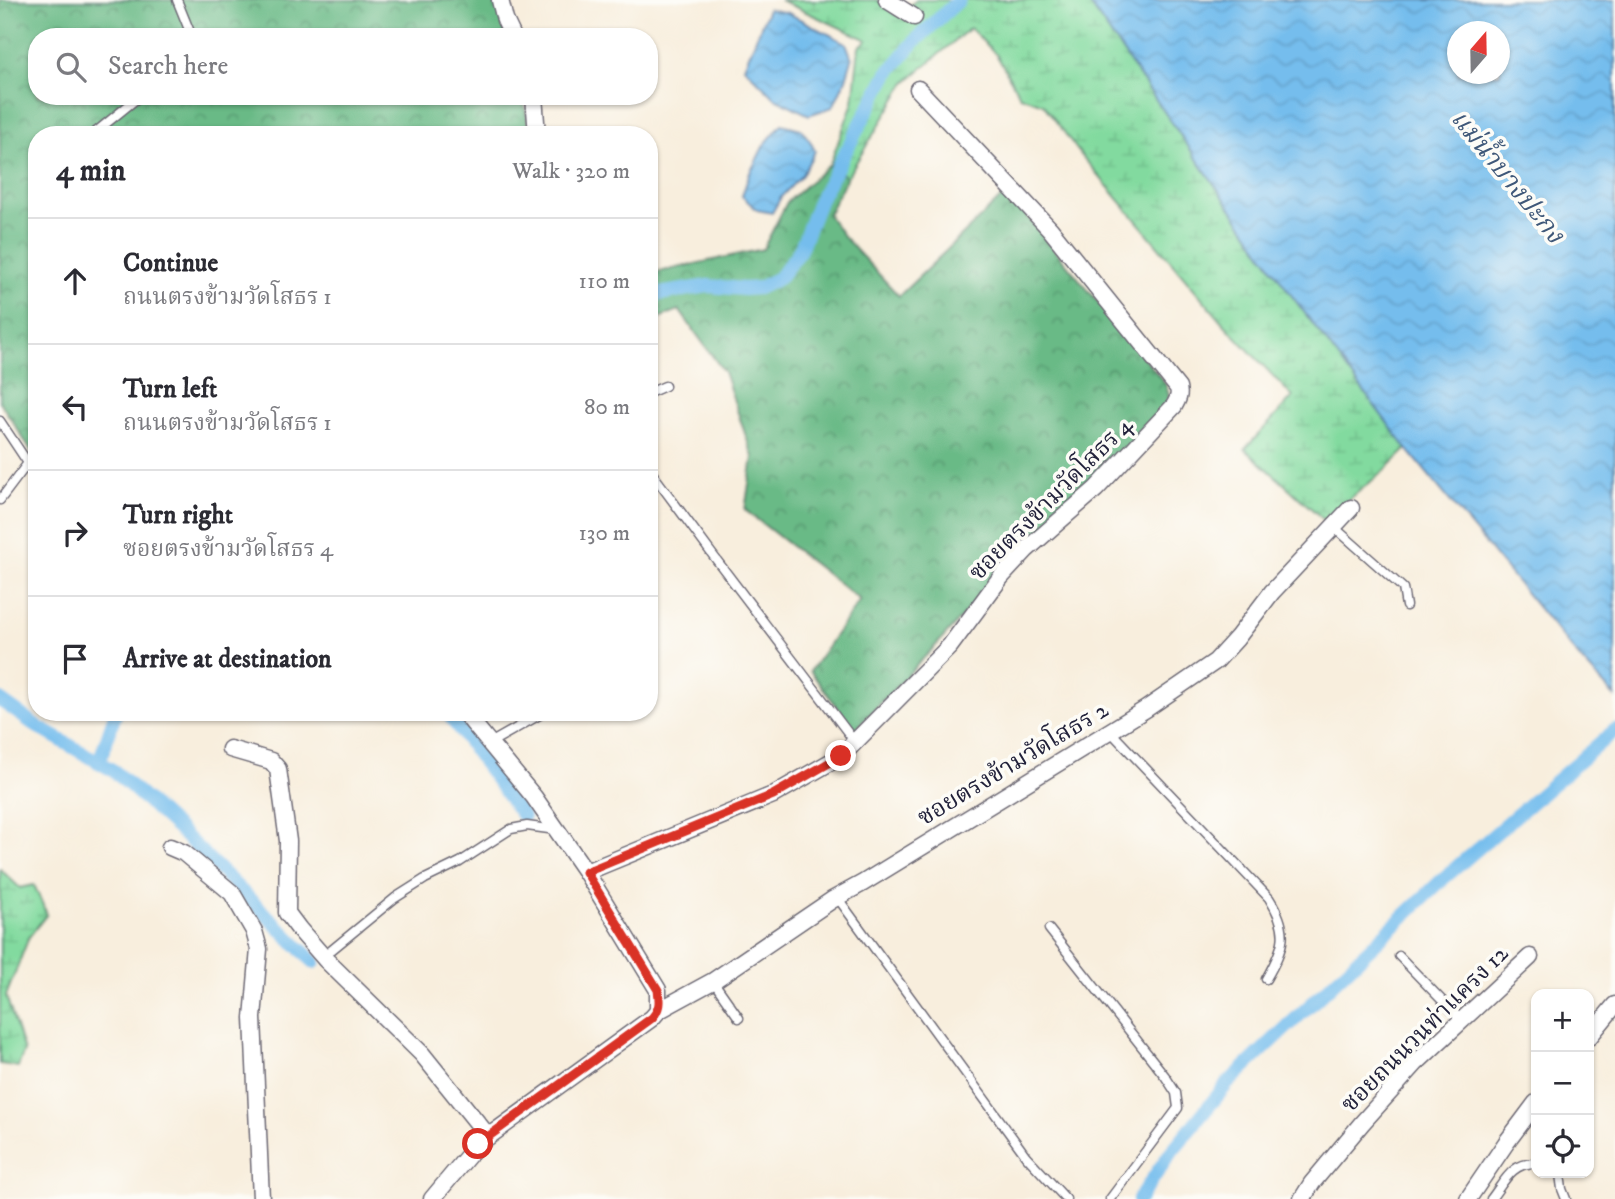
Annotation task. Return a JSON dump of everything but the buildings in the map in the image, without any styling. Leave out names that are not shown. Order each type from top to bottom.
[{"type":"street","points":[[500,0],[509,28]]},
{"type":"street","points":[[887,0],[914,17]]},
{"type":"street","name":"ซอยตรงข้ามวัดโสธร 4","points":[[586,872],[773,795],[841,756],[950,646],[1001,576],[1026,550],[1096,489],[1174,406],[1180,395],[1178,388],[1050,229],[918,89]]},
{"type":"street","points":[[535,105],[536,126]]},
{"type":"street","name":"ซอยตรงข้ามวัดโสธร 2","points":[[432,1199],[466,1157],[488,1136],[659,1011],[713,981],[837,897],[1146,709],[1216,662],[1272,592],[1351,508]]},
{"type":"street","points":[[472,721],[534,797],[586,872],[658,990],[659,1011]]},
{"type":"street","points":[[230,749],[271,761],[278,769],[288,841],[287,913],[323,957],[422,1054],[488,1136]]},
{"type":"street","points":[[170,847],[184,853],[232,893],[257,940],[259,949],[253,1018],[261,1199]]},
{"type":"street","name":"ซอยถนนวนท่าแครง 12","points":[[1302,1199],[1362,1123],[1416,1063],[1530,957]]},
{"type":"street","points":[[1594,1031],[1615,1004]]},
{"type":"street","points":[[1468,1199],[1531,1110]]},
{"type":"lane","points":[[177,0],[188,28]]},
{"type":"lane","points":[[103,126],[128,105]]},
{"type":"lane","points":[[658,389],[665,386]]},
{"type":"lane","points":[[0,421],[28,463],[0,500]]},
{"type":"lane","points":[[658,481],[855,742]]},
{"type":"lane","points":[[1333,526],[1403,587],[1406,606]]},
{"type":"lane","points":[[490,743],[529,721]]},
{"type":"lane","points":[[1110,731],[1269,898],[1280,915],[1283,937],[1280,956],[1266,979]]},
{"type":"lane","points":[[323,957],[395,898],[460,862],[511,829],[527,826],[556,830]]},
{"type":"lane","points":[[837,897],[1026,1156],[1066,1199]]},
{"type":"lane","points":[[1049,929],[1176,1093],[1178,1108],[1110,1199]]},
{"type":"lane","points":[[1399,956],[1461,1020]]},
{"type":"lane","points":[[713,981],[739,1018]]},
{"type":"lane","points":[[1491,1199],[1516,1167],[1531,1163]]},
{"type":"lane","points":[[1561,1178],[1566,1199]]},
{"type":"green space","points":[[0,0],[508,0],[513,28],[28,28],[28,105],[525,105],[528,126],[28,126],[28,446],[0,402]]},
{"type":"green space","points":[[780,0],[877,0],[896,15],[917,0],[1087,0],[1289,292],[1407,449],[1324,520],[1245,449],[1293,397],[1223,323],[1081,155],[1043,104],[1020,96],[996,54],[970,28],[906,82],[847,177],[830,164],[853,102],[859,47],[867,40]]},
{"type":"green space","points":[[830,164],[847,177],[828,215],[844,237],[899,296],[1007,192],[1165,383],[1169,395],[1162,419],[1038,531],[943,638],[855,730],[810,671],[860,600],[745,510],[753,457],[724,372],[679,310],[658,318],[658,272],[763,249],[787,202]]},
{"type":"green space","points":[[0,869],[20,888],[34,885],[47,914],[29,937],[6,996],[24,1051],[18,1067],[0,1064]]},
{"type":"water","name":"แม่น้ำบางปะกง","points":[[1087,0],[1615,0],[1615,697],[1407,449],[1289,292]]},
{"type":"water","points":[[768,9],[788,13],[846,43],[852,59],[833,107],[809,115],[775,98],[744,67]]},
{"type":"water","points":[[782,124],[801,129],[815,151],[802,175],[781,197],[772,213],[757,210],[742,196],[764,145]]},
{"type":"waterway","points":[[658,294],[708,286],[759,288],[779,278],[800,250],[820,199],[888,73],[916,40],[959,0]]},
{"type":"waterway","points":[[0,700],[28,720]]},
{"type":"waterway","points":[[30,721],[114,771],[179,830],[314,962]]},
{"type":"waterway","points":[[99,762],[113,721]]},
{"type":"waterway","points":[[454,721],[523,816]]},
{"type":"waterway","points":[[1139,1199],[1171,1152],[1228,1083],[1444,878],[1615,730]]},
{"type":"route","points":[[478,1144],[659,1011],[658,990],[586,872],[773,795],[841,756]]}]
